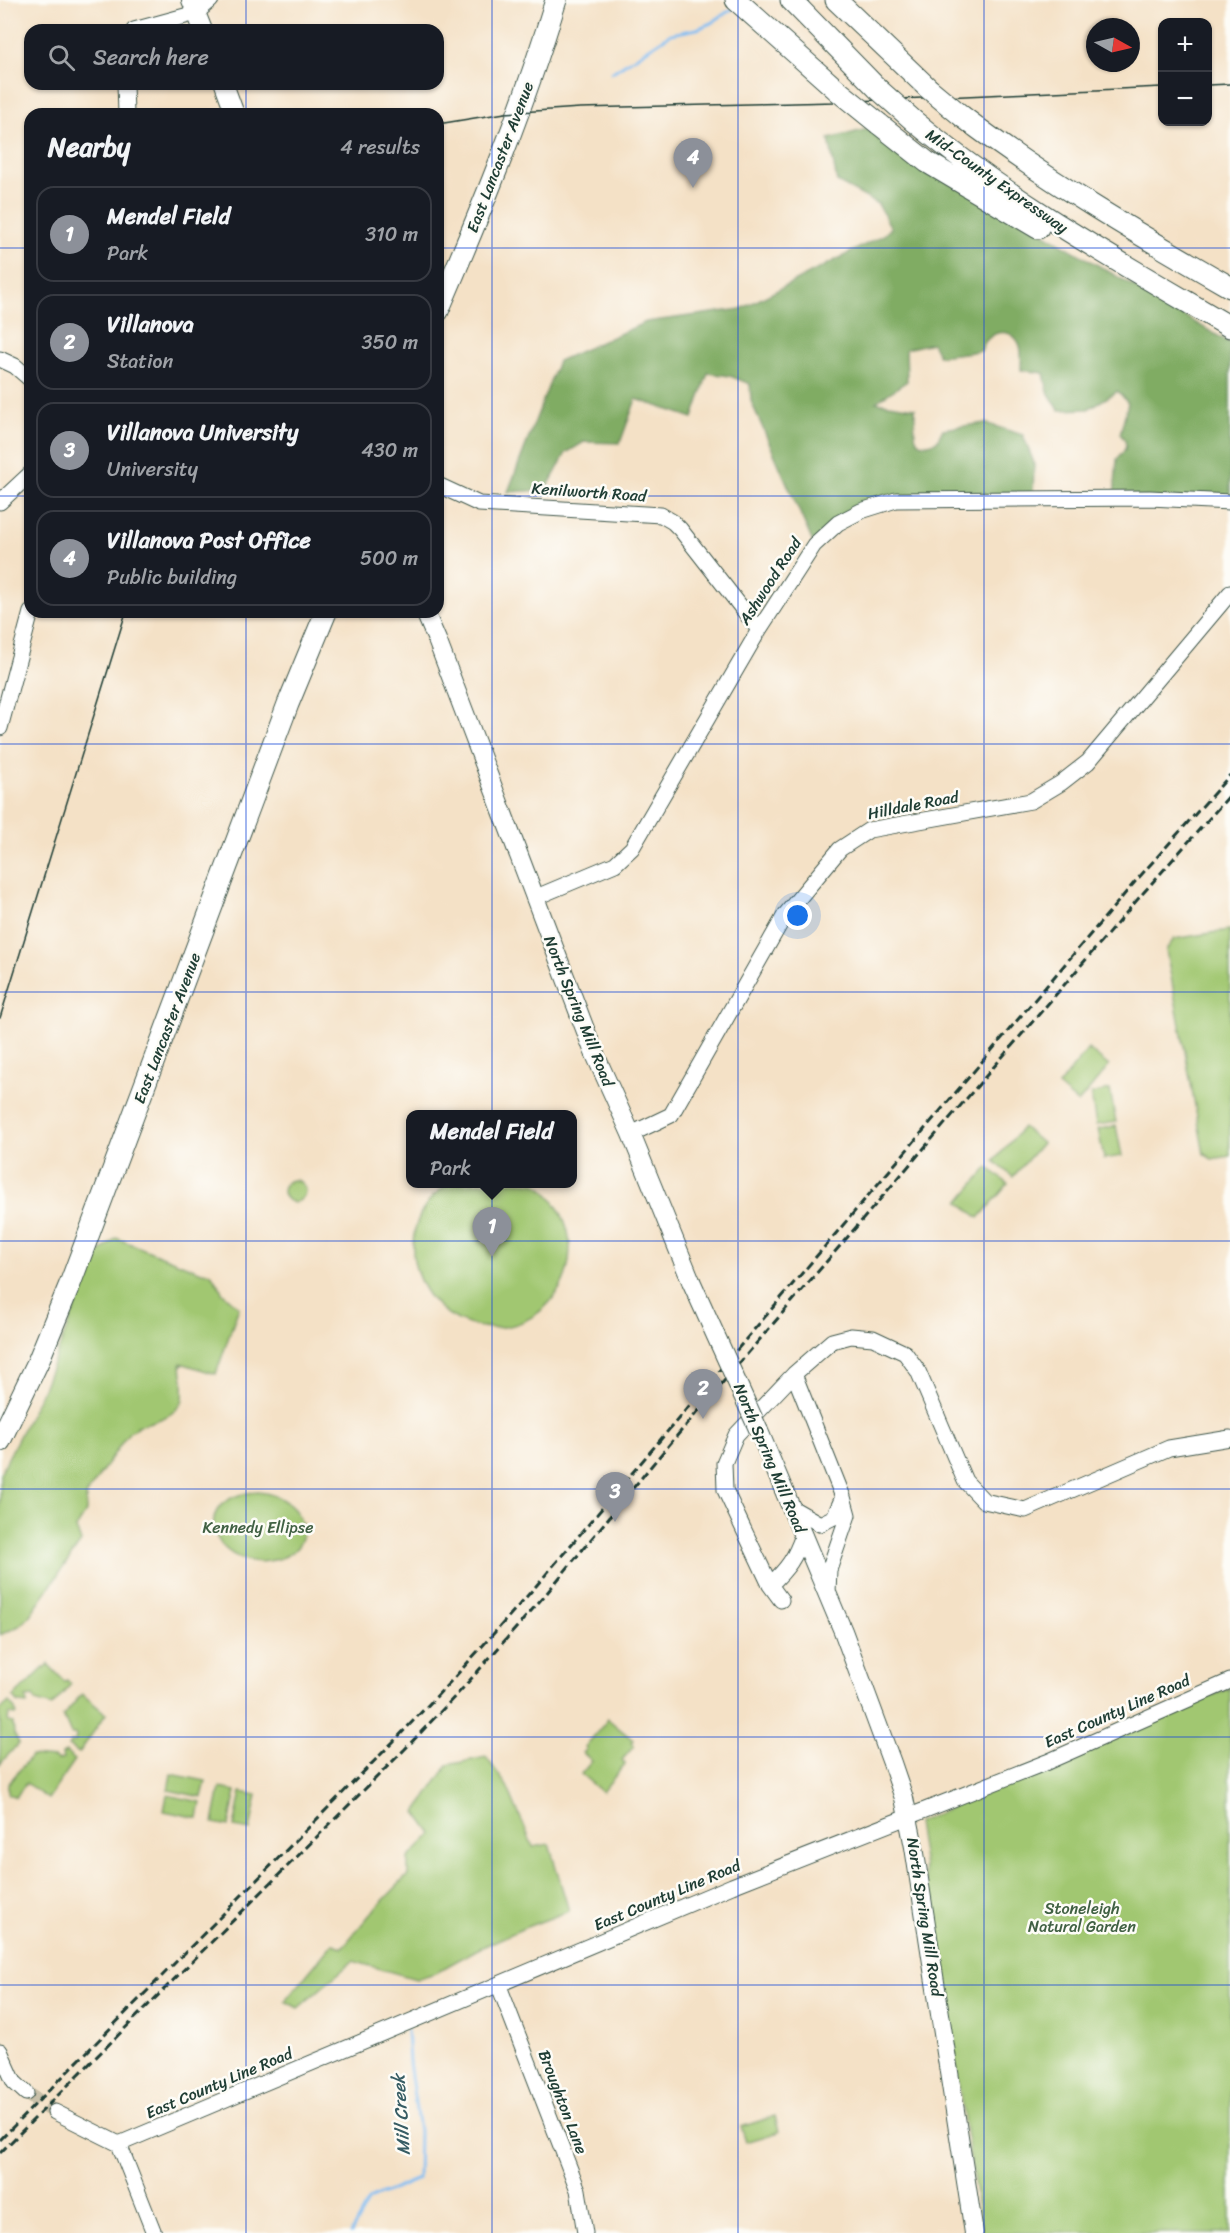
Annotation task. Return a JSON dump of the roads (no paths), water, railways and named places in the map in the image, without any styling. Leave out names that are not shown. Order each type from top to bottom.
[{"type":"highway","name":"East Lancaster Avenue","points":[[444,297],[538,60],[556,0]]},
{"type":"highway","points":[[538,60],[563,24],[571,0]]},
{"type":"highway","points":[[736,0],[837,90],[927,162],[1106,268],[1157,293],[1202,311]]},
{"type":"highway","name":"Mid-County Expressway","points":[[791,0],[878,89],[914,121],[1012,195],[1150,281],[1230,327]]},
{"type":"highway","name":"Mid-County Expressway","points":[[836,0],[928,88],[1006,150],[1114,220],[1230,287]]},
{"type":"highway","name":"East Lancaster Avenue","points":[[0,1441],[38,1364],[70,1284],[288,704],[324,618]]},
{"type":"main road","points":[[226,90],[234,108]]},
{"type":"main road","name":"North Spring Mill Road","points":[[427,618],[501,805],[593,1050],[631,1134],[691,1281],[792,1508],[892,1763],[908,1816],[974,2233]]},
{"type":"street","points":[[157,24],[196,14],[211,0]]},
{"type":"street","points":[[125,90],[126,108]]},
{"type":"street","points":[[0,359],[15,366],[24,374]]},
{"type":"street","points":[[0,502],[24,480]]},
{"type":"street","name":"Kenilworth Road","points":[[444,488],[479,504],[661,515],[680,529],[759,630]]},
{"type":"street","name":"Ashwood Road","points":[[534,898],[615,864],[632,848],[759,630],[814,545],[838,523],[861,511],[896,500],[1150,498],[1230,502]]},
{"type":"street","name":"Hilldale Road","points":[[631,1134],[671,1115],[785,915],[840,849],[869,830],[1031,801],[1061,783],[1088,762],[1230,593]]},
{"type":"street","points":[[0,728],[30,618]]},
{"type":"street","points":[[781,1600],[770,1585],[725,1490],[724,1463],[736,1436],[794,1374],[832,1341],[851,1336],[873,1338],[905,1353],[918,1371],[964,1482],[984,1501],[1025,1510],[1169,1448],[1230,1438]]},
{"type":"street","points":[[794,1374],[848,1515],[829,1570],[827,1586],[830,1600]]},
{"type":"street","points":[[792,1508],[820,1524],[834,1517],[843,1497]]},
{"type":"street","points":[[770,1585],[788,1568],[795,1557],[803,1535]]},
{"type":"street","name":"East County Line Road","points":[[119,2144],[732,1886],[1047,1762],[1230,1680]]},
{"type":"street","name":"Broughton Lane","points":[[499,1986],[578,2190],[585,2233]]},
{"type":"street","points":[[0,2051],[14,2082],[26,2092]]},
{"type":"street","points":[[0,2090],[14,2082]]},
{"type":"street","points":[[55,2112],[119,2144],[154,2233]]},
{"type":"waterway","points":[[611,73],[671,34],[697,29],[732,9]]},
{"type":"waterway","name":"Mill Creek","points":[[351,2233],[369,2200],[418,2179],[419,2131],[407,2030]]},
{"type":"tunnel","points":[[26,2093],[55,2112]]},
{"type":"tram line","points":[[1212,85],[1230,84]]},
{"type":"tram line","points":[[444,123],[505,113],[580,108],[835,102],[1158,87]]},
{"type":"tram line","points":[[0,1018],[124,618]]},
{"type":"railway","points":[[0,2140],[453,1679],[536,1586],[1134,883],[1230,775]]},
{"type":"railway","points":[[0,2153],[405,1749],[463,1688],[546,1594],[657,1459],[1230,795]]},
{"type":"place","name":"Villanova Post Office","points":[[693,188]]},
{"type":"place","name":"Mendel Field","points":[[492,1257]]},
{"type":"place","name":"Villanova","points":[[703,1419]]},
{"type":"place","name":"Villanova University","points":[[615,1522]]},
{"type":"park label","name":"Kennedy Ellipse","points":[[258,1527]]},
{"type":"park label","name":"Stoneleigh Natural Garden","points":[[1082,1917]]}]
